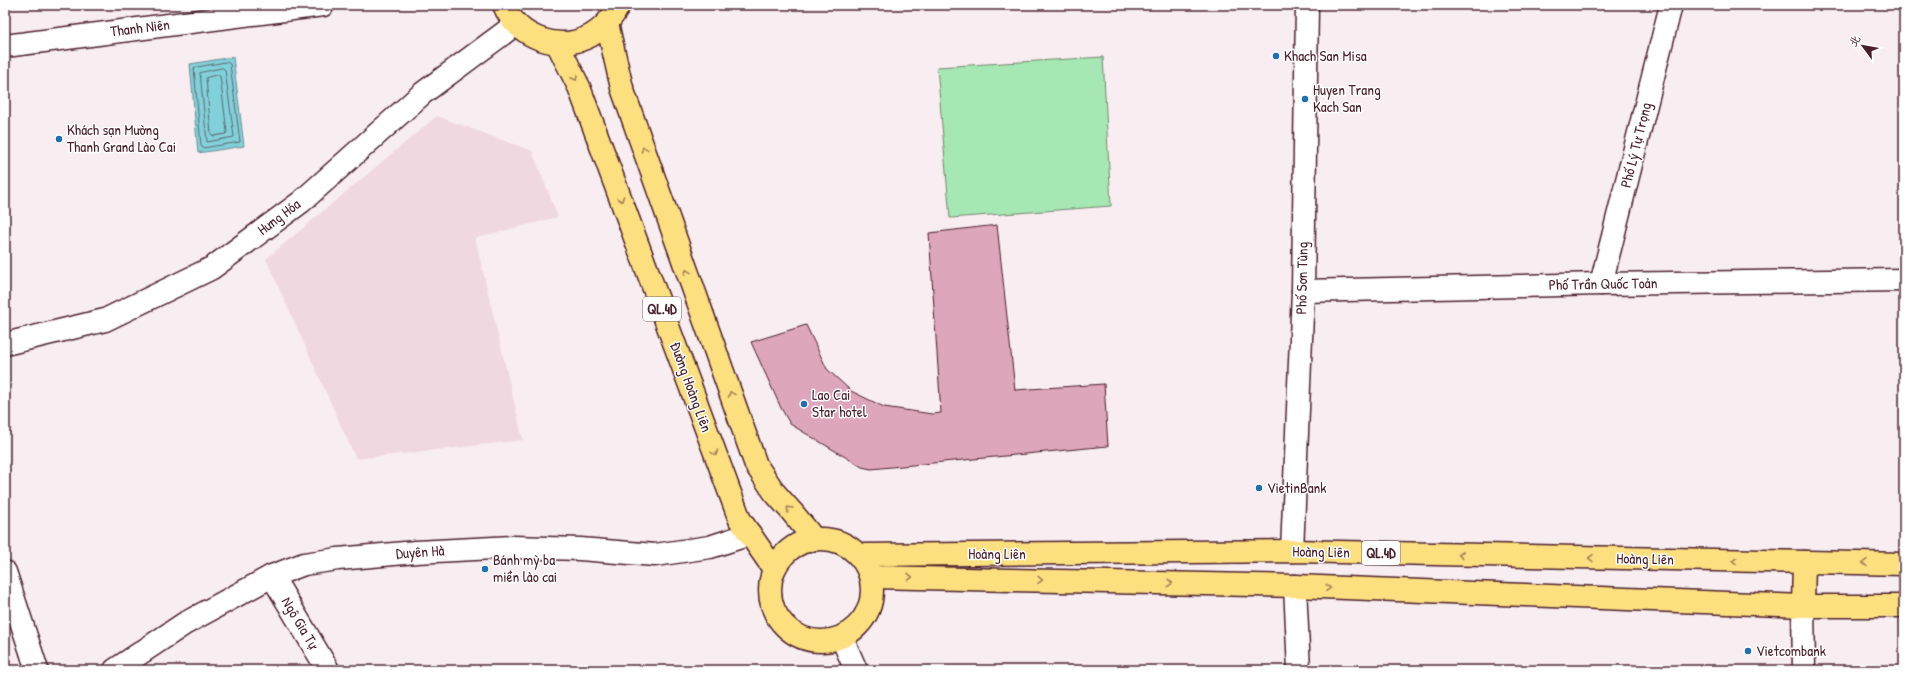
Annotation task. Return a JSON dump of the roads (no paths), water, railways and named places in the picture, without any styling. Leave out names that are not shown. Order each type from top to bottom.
[{"type":"main road","points":[[504,5],[516,24],[528,34],[542,40],[557,43],[576,42],[593,35],[607,23],[619,5]]},
{"type":"main road","name":"QL.4D","points":[[607,23],[622,88],[756,465],[775,493],[814,539]]},
{"type":"main road","name":"Đường Hoàng Liên","points":[[557,43],[580,87],[740,520],[774,569]]},
{"type":"main road","points":[[826,538],[838,541],[859,555],[866,565],[871,577],[873,592],[870,606],[864,619],[854,630],[842,638],[825,642],[807,640],[791,633],[779,620],[771,604],[769,586],[774,569],[780,558],[790,549],[801,543],[814,539],[826,538]]},
{"type":"main road","points":[[1292,551],[1295,586]]},
{"type":"main road","name":"Hoàng Liên","points":[[859,555],[1292,551],[1904,564]]},
{"type":"main road","points":[[1803,606],[1804,562]]},
{"type":"main road","name":"Hoàng Liên","points":[[871,577],[1295,586],[1803,606],[1904,606]]},
{"type":"street","name":"Thanh Niên","points":[[5,46],[324,5]]},
{"type":"street","name":"Phố Sơn Tùng","points":[[1292,551],[1303,291],[1307,5]]},
{"type":"street","name":"Phố Lý Tự Trọng","points":[[1602,284],[1671,5]]},
{"type":"street","name":"Hưng Hóa","points":[[5,344],[105,320],[212,268],[301,202],[423,93],[516,24]]},
{"type":"street","name":"Phố Trần Quốc Toản","points":[[1303,291],[1602,284],[1904,280]]},
{"type":"street","name":"Duyên Hà","points":[[115,670],[184,624],[272,576],[304,564],[338,559],[513,547],[580,549],[655,555],[710,547],[750,534]]},
{"type":"street","points":[[5,572],[36,670]]},
{"type":"street","name":"Ngô Gia Tự","points":[[272,576],[328,670]]},
{"type":"street","points":[[1295,586],[1299,670]]},
{"type":"street","points":[[1803,606],[1804,670]]},
{"type":"street","points":[[842,638],[856,670]]},
{"type":"water","points":[[233,57],[244,146],[198,153],[190,64]]},
{"type":"place","name":"Khach San Misa","points":[[1276,56]]},
{"type":"place","name":"Huyen Trang Kach San","points":[[1305,99]]},
{"type":"place","name":"Khách sạn Mường Thanh Grand Lào Cai","points":[[59,139]]},
{"type":"place","name":"Lao Cai Star hotel","points":[[804,404]]},
{"type":"place","name":"VietinBank","points":[[1259,488]]},
{"type":"place","name":"Bánh mỳ ba miền lào cai","points":[[485,569]]},
{"type":"place","name":"Vietcombank","points":[[1748,651]]}]
